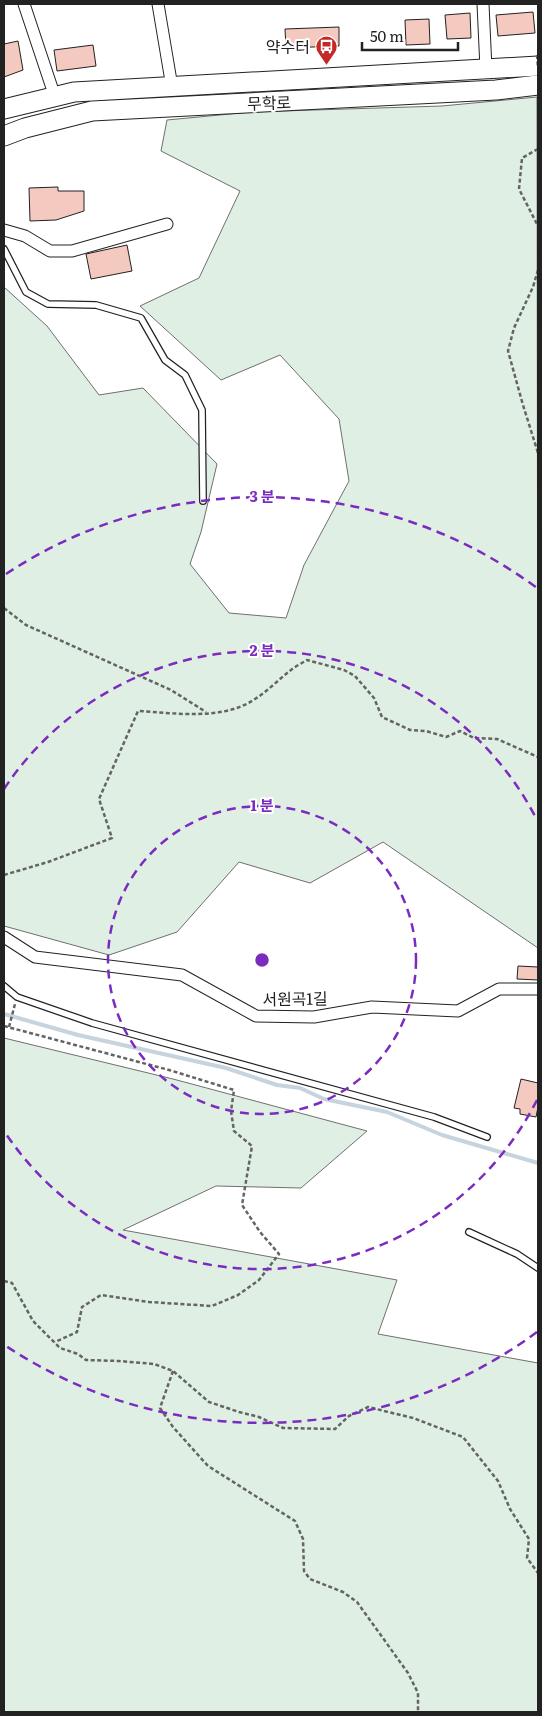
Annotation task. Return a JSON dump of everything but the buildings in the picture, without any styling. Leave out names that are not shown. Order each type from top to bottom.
[{"type":"main road","name":"무학로","points":[[4,109],[74,92],[486,69],[538,63]]},
{"type":"main road","name":"무학로","points":[[4,136],[25,128],[92,110],[476,91],[538,85]]},
{"type":"street","points":[[24,4],[55,97]]},
{"type":"street","points":[[158,4],[172,87]]},
{"type":"street","points":[[482,4],[486,69]]},
{"type":"street","points":[[4,230],[25,236],[50,251],[72,251],[167,224]]},
{"type":"street","name":"서원곡1길","points":[[4,937],[35,957],[182,975],[256,1016],[314,1018],[372,1007],[458,1011],[499,989],[538,989]]},
{"type":"lane","points":[[4,250],[26,292],[48,304],[96,305],[141,318],[165,360],[185,375],[202,410],[203,501]]},
{"type":"lane","points":[[4,986],[17,997],[92,1022],[425,1115],[487,1137]]},
{"type":"lane","points":[[469,1232],[516,1254],[538,1268]]},
{"type":"path","points":[[538,149],[522,158],[519,189],[538,226]]},
{"type":"path","points":[[538,270],[533,287],[514,328],[508,351],[538,453]]},
{"type":"path","points":[[4,608],[26,625],[172,690],[207,713]]},
{"type":"path","points":[[4,875],[48,862],[112,838],[99,799],[138,711],[207,713],[238,709],[254,700],[291,670],[308,660],[344,670],[355,676],[374,698],[382,717],[410,730],[426,730],[446,737],[460,732],[474,738],[497,739],[538,757]]},
{"type":"path","points":[[9,1027],[14,1004]]},
{"type":"path","points":[[4,1026],[169,1070],[234,1090],[231,1111],[234,1130],[252,1146],[242,1205],[260,1232],[279,1254],[259,1280],[238,1295],[212,1306],[149,1302],[101,1295],[82,1307],[76,1332],[55,1342]]},
{"type":"path","points":[[4,1281],[12,1283],[32,1321],[60,1348],[78,1354],[86,1360],[154,1364],[173,1371],[209,1402],[259,1417],[283,1428],[335,1429],[349,1416],[368,1406],[413,1418],[463,1438],[498,1481],[510,1509],[529,1539],[527,1558],[538,1572]]},
{"type":"path","points":[[173,1371],[160,1408],[173,1427],[208,1466],[295,1521],[303,1539],[304,1570],[310,1579],[343,1592],[357,1602],[408,1674],[418,1693],[418,1712]]},
{"type":"green space","points":[[537,97],[538,948],[383,842],[310,883],[239,862],[177,932],[109,955],[4,926],[4,287],[47,326],[99,395],[143,388],[217,464],[201,532],[190,564],[229,613],[286,618],[304,565],[349,481],[339,419],[280,355],[221,380],[140,306],[199,278],[240,191],[161,151],[167,120],[251,112],[442,106]]},
{"type":"green space","points":[[4,1038],[173,1079],[367,1131],[301,1188],[216,1186],[123,1230],[397,1280],[378,1334],[538,1363],[538,1712],[4,1712]]},
{"type":"waterway","points":[[4,1014],[78,1035],[226,1068],[277,1085],[300,1088],[324,1099],[387,1112],[442,1135],[538,1163]]},
{"type":"place","name":"약수터","points":[[326,65]]}]
